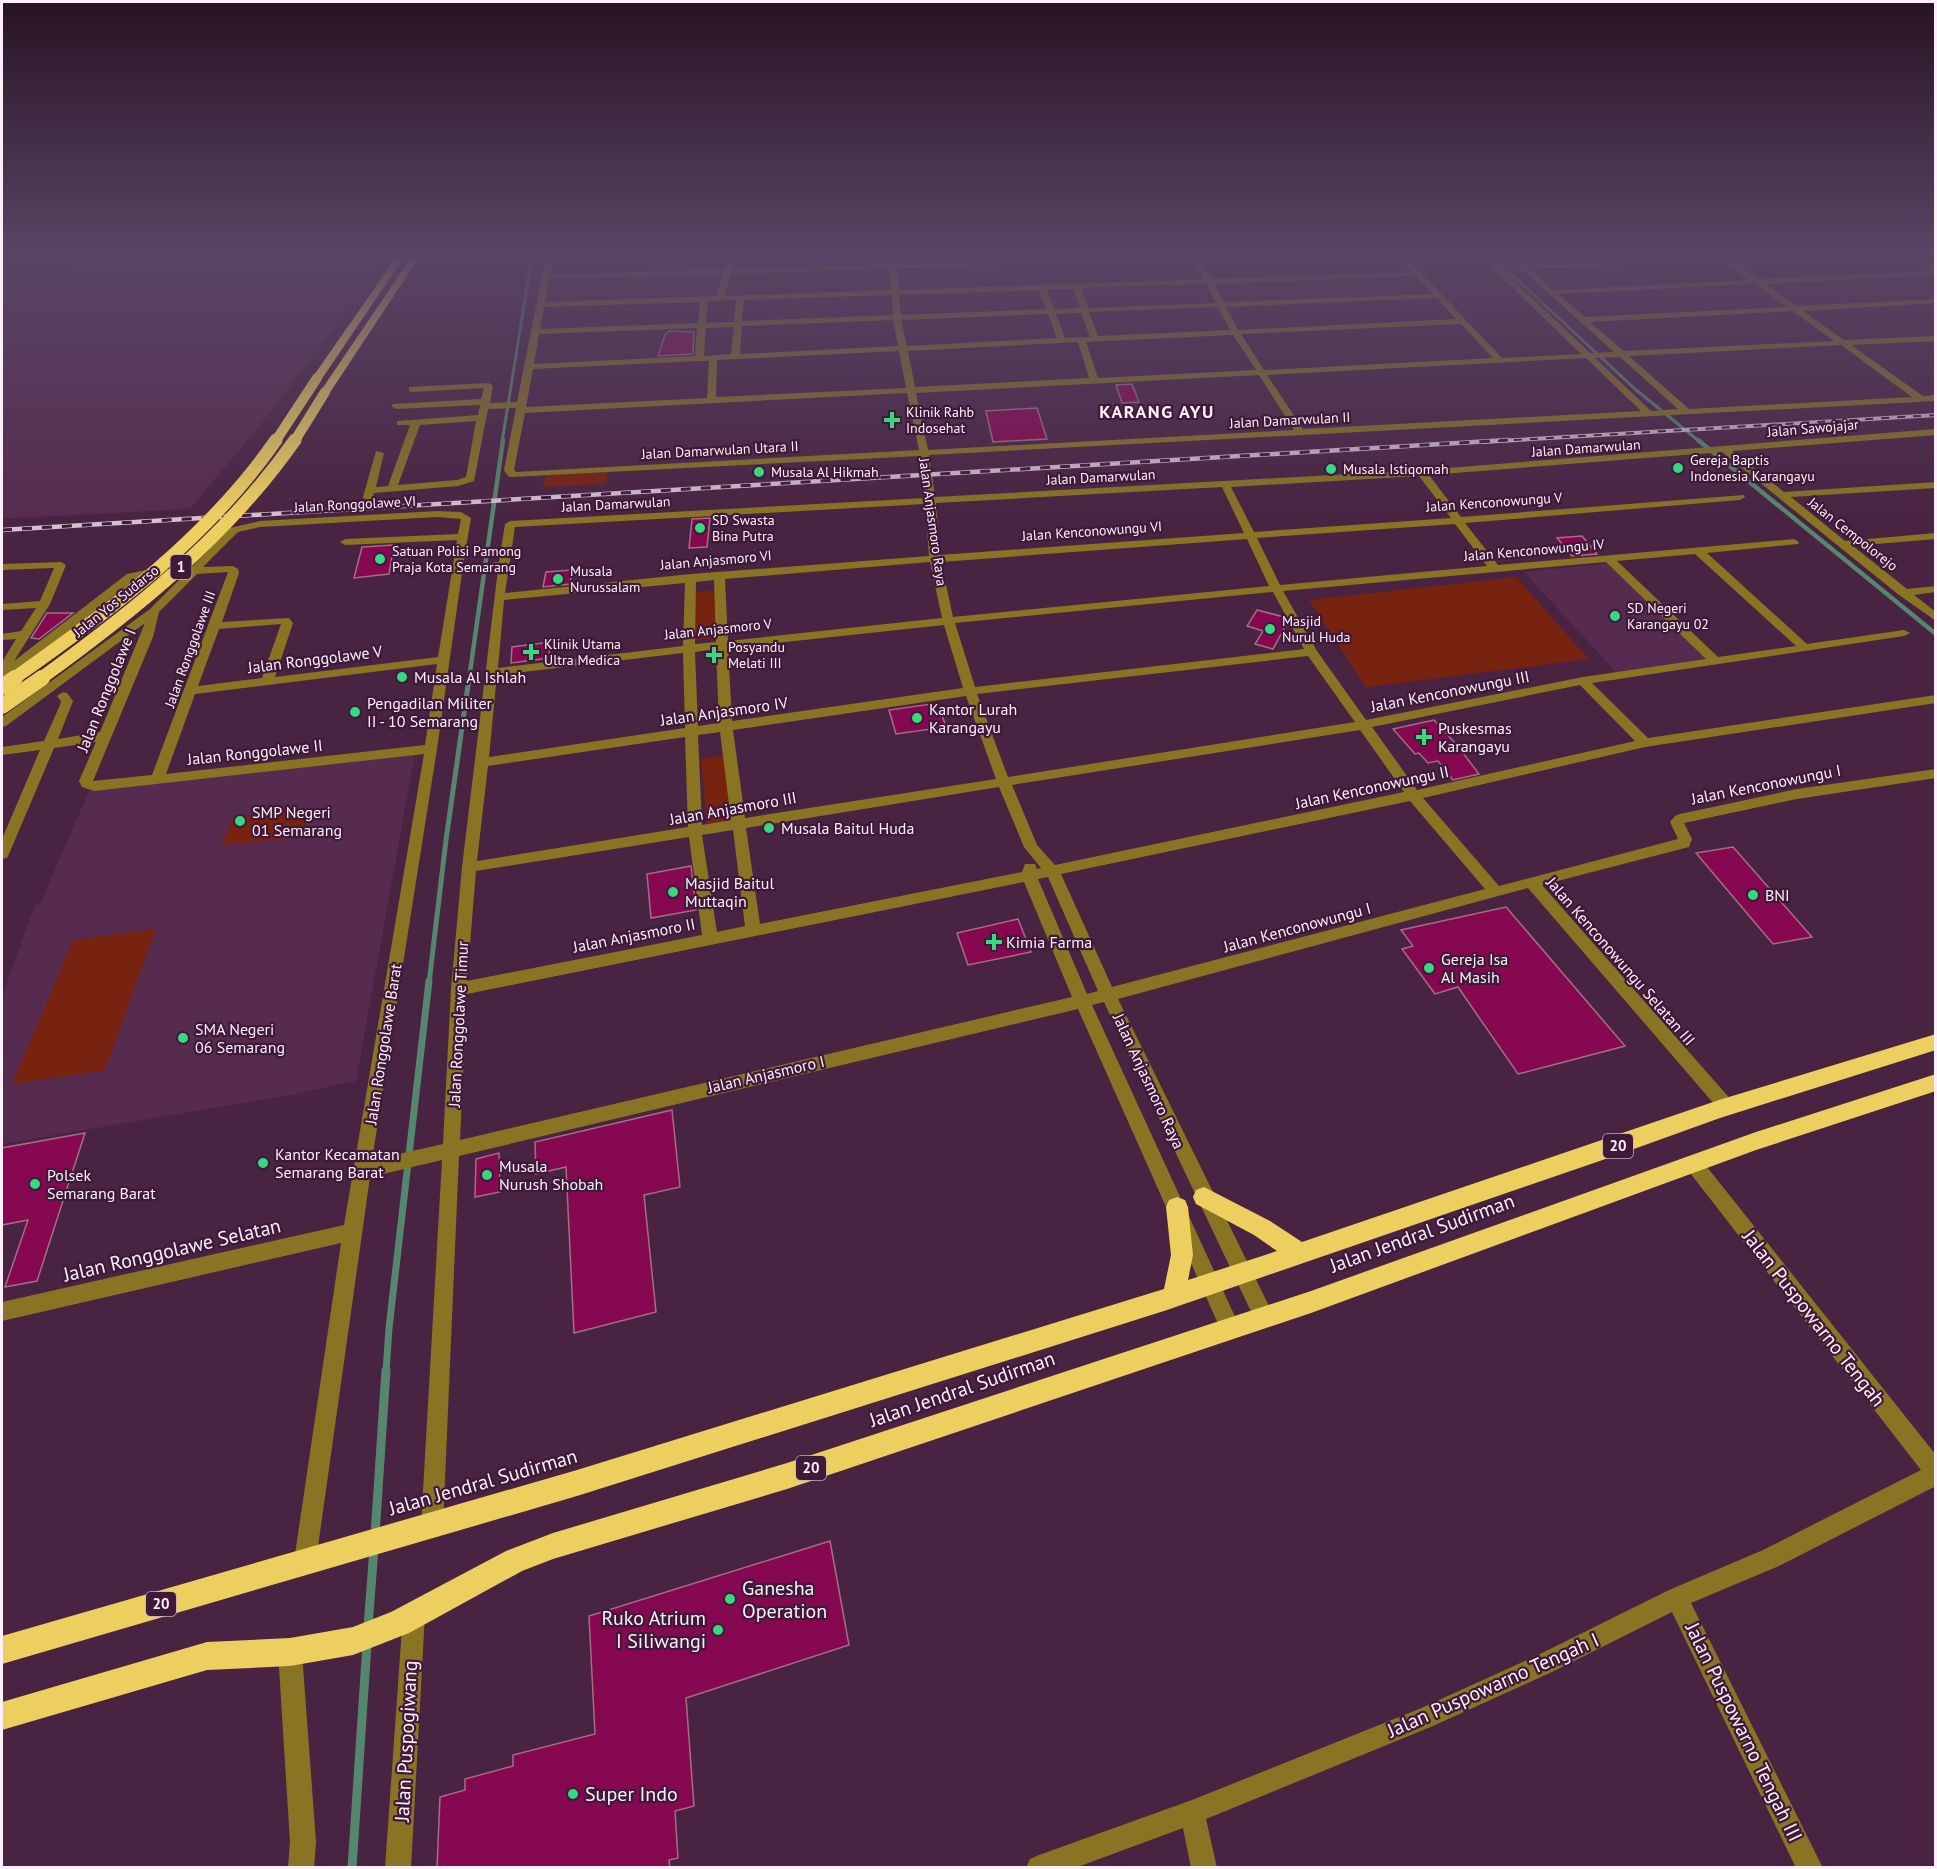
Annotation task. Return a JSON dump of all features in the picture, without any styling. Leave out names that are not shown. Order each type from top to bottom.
[{"type":"highway","name":"Jalan Yos Sudarso","points":[[2,687],[91,622],[150,575],[199,531],[242,485],[270,448],[341,343]]},
{"type":"highway","name":"Jalan Yos Sudarso","points":[[2,705],[97,636],[173,575],[262,483],[286,453],[358,343]]},
{"type":"highway","name":"Jalan Jendral Sudirman","points":[[2,1650],[618,1470],[1174,1296],[1727,1107],[1935,1042]]},
{"type":"highway","name":"Jalan Jendral Sudirman","points":[[2,1716],[207,1656],[300,1650],[353,1641],[407,1619],[515,1560],[553,1546],[787,1476],[1230,1329],[1693,1163],[1935,1082]]},
{"type":"highway","points":[[1204,1197],[1262,1228],[1301,1254]]},
{"type":"highway","points":[[1174,1296],[1182,1255],[1177,1208]]},
{"type":"street","points":[[521,407],[532,343]]},
{"type":"street","points":[[699,359],[701,343]]},
{"type":"street","points":[[735,358],[736,343]]},
{"type":"street","name":"Jalan Anjasmoro Raya","points":[[901,343],[924,453],[935,558],[948,620],[970,691],[1003,781],[1030,847],[1052,871],[1204,1197],[1264,1317]]},
{"type":"street","points":[[527,367],[1018,343]]},
{"type":"street","points":[[1082,343],[1094,380]]},
{"type":"street","points":[[1242,343],[1301,433]]},
{"type":"street","points":[[1484,343],[1499,359]]},
{"type":"street","points":[[1576,343],[1654,414]]},
{"type":"street","points":[[1609,343],[1687,412]]},
{"type":"street","points":[[396,406],[484,404],[521,407],[711,400],[1839,343]]},
{"type":"street","points":[[1843,343],[1921,399]]},
{"type":"street","points":[[711,400],[713,359]]},
{"type":"street","points":[[379,453],[368,494],[392,488],[470,480],[487,385],[412,389]]},
{"type":"street","name":"Jalan Damarwulan II","points":[[924,453],[1935,398]]},
{"type":"street","name":"Jalan Damarwulan Utara II","points":[[521,407],[509,470],[511,474],[517,475],[907,452],[924,453]]},
{"type":"street","points":[[400,423],[481,418]]},
{"type":"street","points":[[392,488],[416,422]]},
{"type":"street","name":"Jalan Sawojajar","points":[[1694,453],[1786,443],[1935,432]]},
{"type":"street","name":"Jalan Cempolorejo","points":[[1722,450],[1935,618]]},
{"type":"street","name":"Jalan Damarwulan","points":[[510,524],[1422,473],[1694,453]]},
{"type":"street","points":[[1422,473],[1494,568]]},
{"type":"street","points":[[1225,484],[1276,588],[1311,652],[1414,796],[1496,892]]},
{"type":"street","points":[[1780,495],[1935,485]]},
{"type":"street","name":"Jalan Kenconowungu V","points":[[1250,535],[1740,497]]},
{"type":"street","name":"Jalan Ronggolawe VI","points":[[192,570],[236,529],[260,524],[437,514],[464,516],[466,521],[463,532]]},
{"type":"street","name":"Jalan Ronggolawe Timur","points":[[432,1526],[443,1151],[469,867],[492,672],[499,597],[499,566],[510,524]]},
{"type":"street","points":[[345,542],[463,532]]},
{"type":"street","name":"Jalan Ronggolawe Barat","points":[[313,1559],[352,1232],[369,1169],[443,660],[460,570],[463,532]]},
{"type":"street","name":"Jalan Kenconowungu VI","points":[[935,558],[1250,535]]},
{"type":"street","points":[[1842,544],[1935,536]]},
{"type":"street","name":"Jalan Kenconowungu IV","points":[[1276,588],[1794,542]]},
{"type":"street","points":[[1697,550],[1804,647]]},
{"type":"street","name":"Jalan Anjasmoro VI","points":[[499,597],[719,574],[935,558]]},
{"type":"street","points":[[1609,559],[1714,660]]},
{"type":"street","points":[[2,567],[60,563],[62,567],[44,604],[2,671]]},
{"type":"street","points":[[460,570],[499,566]]},
{"type":"street","name":"Jalan Ronggolawe III","points":[[158,780],[235,570],[226,567],[192,570]]},
{"type":"street","points":[[2,723],[154,611],[192,570]]},
{"type":"street","points":[[2,671],[44,644],[126,578],[146,573],[192,570]]},
{"type":"street","points":[[719,574],[726,728],[753,930]]},
{"type":"street","points":[[691,577],[689,647],[695,833],[710,938]]},
{"type":"street","points":[[948,620],[1276,588]]},
{"type":"street","points":[[1903,592],[1935,589]]},
{"type":"street","points":[[2,607],[44,604]]},
{"type":"street","name":"Jalan Ronggolawe I","points":[[86,781],[147,637],[154,611]]},
{"type":"street","points":[[215,626],[285,620],[287,623],[267,682]]},
{"type":"street","name":"Jalan Anjasmoro V","points":[[492,672],[689,647],[948,620]]},
{"type":"street","name":"Jalan Kenconowungu III","points":[[1003,781],[1363,725],[1583,681],[1904,633]]},
{"type":"street","points":[[2,637],[25,634]]},
{"type":"street","points":[[970,691],[1311,652]]},
{"type":"street","name":"Jalan Ronggolawe V","points":[[191,691],[443,660]]},
{"type":"street","points":[[1583,681],[1645,743]]},
{"type":"street","name":"Jalan Anjasmoro IV","points":[[482,762],[970,691]]},
{"type":"street","points":[[2,854],[66,705],[67,701],[63,696]]},
{"type":"street","name":"Jalan Kenconowungu II","points":[[1029,876],[1414,796],[1645,743],[1935,699]]},
{"type":"street","points":[[2,751],[105,736]]},
{"type":"street","name":"Jalan Ronggolawe II","points":[[86,781],[87,784],[94,786],[431,749]]},
{"type":"street","name":"Jalan Kenconowungu I","points":[[1531,882],[1682,844],[1686,841],[1677,822],[1680,819],[1797,794],[1935,773]]},
{"type":"street","name":"Jalan Anjasmoro III","points":[[469,867],[695,833],[1003,781]]},
{"type":"street","name":"Jalan Anjasmoro Raya","points":[[1030,847],[1029,876],[1082,1000],[1230,1329]]},
{"type":"street","name":"Jalan Anjasmoro II","points":[[459,989],[1029,876]]},
{"type":"street","name":"Jalan Kenconowungu Selatan III","points":[[1496,892],[1531,882],[1727,1107]]},
{"type":"street","name":"Jalan Kenconowungu I","points":[[1082,1000],[1496,892]]},
{"type":"street","name":"Jalan Anjasmoro I","points":[[369,1169],[1082,1000]]},
{"type":"street","name":"Jalan Puspowarno Tengah","points":[[1693,1163],[1935,1473]]},
{"type":"street","name":"Jalan Ronggolawe Selatan","points":[[2,1311],[352,1232]]},
{"type":"street","name":"Jalan Puspowarno Tengah I","points":[[1039,1868],[1192,1812],[1425,1718],[1544,1664],[1677,1598],[1771,1558],[1935,1473]]},
{"type":"street","name":"Jalan Puspowarno Tengah III","points":[[1677,1598],[1810,1868]]},
{"type":"street","name":"Jalan Puspogiwang","points":[[398,1868],[407,1619]]},
{"type":"street","points":[[300,1650],[303,1842],[301,1868]]},
{"type":"street","points":[[1192,1812],[1204,1868]]},
{"type":"shaded area","points":[[2,343],[323,343],[269,414],[190,509],[2,519]]},
{"type":"shaded area","points":[[608,472],[606,484],[543,487],[547,475]]},
{"type":"shaded area","name":"SD Negeri Karangayu 02","points":[[1610,563],[1710,660],[1616,672],[1524,572]]},
{"type":"shaded area","points":[[1516,577],[1589,659],[1366,687],[1309,600]]},
{"type":"shaded area","points":[[718,590],[719,638],[695,640],[696,592]]},
{"type":"shaded area","name":"SMA Negeri 06 Semarang","points":[[415,753],[356,1081],[280,1097],[2,1144],[2,996],[35,905],[40,904],[89,791]]},
{"type":"shaded area","points":[[726,755],[733,820],[707,824],[701,759]]},
{"type":"shaded area","points":[[310,810],[301,837],[222,845],[233,817]]},
{"type":"shaded area","points":[[156,929],[105,1070],[12,1084],[73,940]]},
{"type":"building","points":[[662,343],[693,343],[693,354],[658,356]]},
{"type":"building","points":[[1132,384],[1139,402],[1122,403],[1116,385]]},
{"type":"building","points":[[1037,408],[1047,439],[993,442],[986,411]]},
{"type":"building","name":"SD Swasta Bina Putra","points":[[710,518],[707,547],[689,548],[692,519]]},
{"type":"building","points":[[1582,536],[1597,554],[1572,556],[1557,538]]},
{"type":"building","name":"Satuan Polisi Pamong Praja Kota Semarang","points":[[394,545],[389,574],[354,578],[362,547]]},
{"type":"building","name":"Musala Nurussalam","points":[[572,570],[570,584],[543,587],[546,572]]},
{"type":"building","name":"Masjid Nurul Huda","points":[[1257,610],[1284,617],[1287,623],[1273,649],[1255,644],[1263,631],[1247,626]]},
{"type":"building","points":[[47,613],[73,613],[39,639],[31,638]]},
{"type":"building","name":"Klinik Utama Ultra Medica","points":[[550,642],[549,658],[511,663],[512,647]]},
{"type":"building","name":"Kantor Lurah Karangayu","points":[[938,703],[946,727],[896,734],[889,710]]},
{"type":"building","points":[[1434,720],[1479,774],[1453,780],[1438,761],[1428,763],[1419,753],[1415,754],[1393,729]]},
{"type":"building","name":"BNI","points":[[1733,847],[1812,937],[1773,944],[1696,853]]},
{"type":"building","name":"Masjid Baitul Muttaqin","points":[[691,866],[696,910],[651,918],[647,874]]},
{"type":"building","points":[[1506,907],[1625,1046],[1518,1074],[1458,987],[1435,994],[1402,949],[1413,946],[1401,930]]},
{"type":"building","name":"Kimia Farma","points":[[1018,919],[1031,952],[968,965],[957,933]]},
{"type":"building","points":[[672,1110],[680,1187],[644,1195],[656,1312],[574,1333],[566,1167],[536,1174],[535,1142]]},
{"type":"building","name":"Polsek Semarang Barat","points":[[85,1133],[37,1281],[5,1287],[28,1220],[2,1225],[2,1148]]},
{"type":"building","name":"Musala Nurush Shobah","points":[[499,1153],[500,1192],[475,1197],[476,1159]]},
{"type":"building","points":[[830,1541],[849,1645],[686,1698],[694,1806],[675,1811],[678,1858],[669,1860],[670,1868],[437,1868],[440,1797],[465,1790],[465,1779],[513,1766],[513,1755],[595,1734],[589,1616]]},
{"type":"waterway","points":[[502,442],[518,343]]},
{"type":"waterway","points":[[1586,343],[1635,389],[1700,442]]},
{"type":"waterway","points":[[469,679],[503,440]]},
{"type":"waterway","points":[[1698,440],[1936,634]]},
{"type":"waterway","points":[[429,983],[469,678]]},
{"type":"waterway","points":[[386,1372],[389,1328],[429,981]]},
{"type":"waterway","points":[[375,1535],[386,1370]]},
{"type":"waterway","points":[[368,1627],[374,1548]]},
{"type":"waterway","points":[[352,1868],[367,1644]]},
{"type":"railway","points":[[1482,442],[1936,415]]},
{"type":"railway","points":[[2,530],[1508,440]]},
{"type":"place","name":"Klinik Rahb Indosehat","points":[[892,420]]},
{"type":"place","name":"Gereja Baptis Indonesia Karangayu","points":[[1678,468]]},
{"type":"place","name":"Musala Istiqomah","points":[[1331,469]]},
{"type":"place","name":"Musala Al Hikmah","points":[[759,472]]},
{"type":"place","name":"SD Swasta Bina Putra","points":[[700,528]]},
{"type":"place","name":"Satuan Polisi Pamong Praja Kota Semarang","points":[[380,559]]},
{"type":"place","name":"Musala Nurussalam","points":[[558,579]]},
{"type":"place","name":"SD Negeri Karangayu 02","points":[[1615,616]]},
{"type":"place","name":"Masjid Nurul Huda","points":[[1270,629]]},
{"type":"place","name":"Klinik Utama Ultra Medica","points":[[531,652]]},
{"type":"place","name":"Posyandu Melati III","points":[[714,655]]},
{"type":"place","name":"Musala Al Ishlah","points":[[402,677]]},
{"type":"place","name":"Pengadilan Militer II - 10 Semarang","points":[[355,712]]},
{"type":"place","name":"Kantor Lurah Karangayu","points":[[917,718]]},
{"type":"place","name":"Puskesmas Karangayu","points":[[1424,737]]},
{"type":"place","name":"SMP Negeri 01 Semarang","points":[[240,821]]},
{"type":"place","name":"Musala Baitul Huda","points":[[769,828]]},
{"type":"place","name":"Masjid Baitul Muttaqin","points":[[673,892]]},
{"type":"place","name":"BNI","points":[[1753,895]]},
{"type":"place","name":"Kimia Farma","points":[[994,942]]},
{"type":"place","name":"Gereja Isa Al Masih","points":[[1429,968]]},
{"type":"place","name":"SMA Negeri 06 Semarang","points":[[183,1038]]},
{"type":"place","name":"Kantor Kecamatan Semarang Barat","points":[[263,1163]]},
{"type":"place","name":"Musala Nurush Shobah","points":[[487,1175]]},
{"type":"place","name":"Polsek Semarang Barat","points":[[35,1184]]},
{"type":"place","name":"Ganesha Operation","points":[[730,1599]]},
{"type":"place","name":"Ruko Atrium I Siliwangi","points":[[718,1630]]},
{"type":"place","name":"Super Indo","points":[[573,1794]]},
{"type":"district","name":"KARANG AYU","points":[[1157,412]]}]
